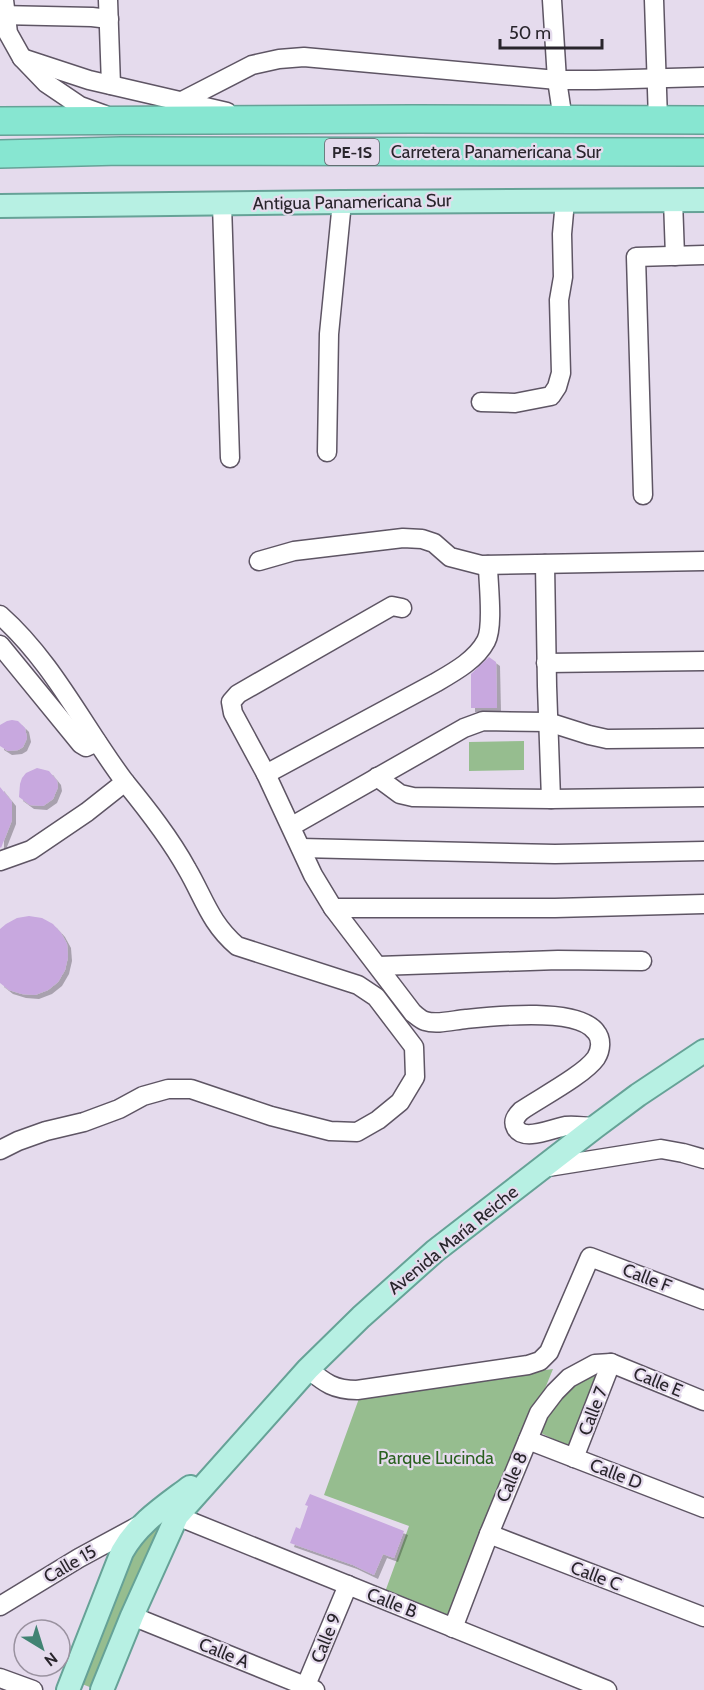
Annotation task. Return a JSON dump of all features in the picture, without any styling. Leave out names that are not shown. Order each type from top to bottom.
[{"type":"highway","name":"Carretera Panamericana Sur","points":[[0,121],[704,120]]},
{"type":"highway","name":"Carretera Panamericana Sur","points":[[0,154],[122,151],[704,152]]},
{"type":"main road","name":"Antigua Panamericana Sur","points":[[0,206],[704,200]]},
{"type":"main road","name":"Avenida María Reiche","points":[[102,1690],[177,1516],[308,1369],[361,1317],[427,1258],[595,1127],[704,1051]]},
{"type":"main road","name":"Avenida María Reiche","points":[[68,1690],[122,1552],[142,1524],[227,1459]]},
{"type":"street","points":[[108,0],[111,85]]},
{"type":"street","points":[[552,0],[557,80],[563,120]]},
{"type":"street","points":[[654,0],[658,120]]},
{"type":"street","points":[[109,20],[92,17],[4,19],[22,58],[46,83],[80,106],[121,120]]},
{"type":"street","points":[[182,101],[252,66],[279,59],[304,57],[557,80],[704,78]]},
{"type":"street","points":[[22,58],[89,80],[261,121]]},
{"type":"street","points":[[673,200],[675,256]]},
{"type":"street","points":[[481,402],[515,403],[531,400],[551,396],[557,387],[561,373],[559,300],[563,277],[562,234],[566,201]]},
{"type":"street","points":[[327,452],[329,334],[342,202]]},
{"type":"street","points":[[222,204],[230,458]]},
{"type":"street","points":[[644,495],[636,257],[704,255]]},
{"type":"street","points":[[259,561],[294,551],[403,538],[422,539],[434,543],[450,557],[481,565],[704,561]]},
{"type":"street","points":[[545,564],[551,799]]},
{"type":"street","points":[[266,774],[435,683],[469,661],[480,650],[490,629],[488,565]]},
{"type":"street","points":[[402,608],[392,606],[238,694],[231,702],[233,713],[292,826],[313,875],[333,908],[413,1013],[424,1021],[436,1022],[505,1015],[562,1016],[589,1024],[597,1033],[601,1044],[597,1056],[585,1069],[521,1111],[515,1119],[515,1126],[520,1132],[528,1135],[566,1126],[595,1127]]},
{"type":"street","points":[[0,615],[12,625],[43,661],[125,782],[146,807],[187,867],[215,923],[226,936],[237,946],[358,985],[375,997],[414,1047],[415,1077],[400,1102],[378,1120],[357,1132],[330,1131],[271,1116],[191,1089],[168,1089],[142,1096],[119,1109],[84,1122],[46,1131],[0,1150]]},
{"type":"street","points":[[0,645],[81,744],[86,747],[97,742]]},
{"type":"street","points":[[546,663],[704,661]]},
{"type":"street","points":[[292,826],[464,728],[483,721],[548,722],[607,739],[704,738]]},
{"type":"street","points":[[377,777],[400,794],[413,797],[551,799],[704,797]]},
{"type":"street","points":[[0,861],[31,850],[87,812],[125,782]]},
{"type":"street","points":[[301,848],[555,854],[704,851]]},
{"type":"street","points":[[333,908],[544,908],[704,904]]},
{"type":"street","points":[[378,966],[558,960],[642,961]]},
{"type":"street","points":[[542,1168],[661,1149],[704,1159]]},
{"type":"street","name":"Calle F","points":[[308,1369],[323,1381],[342,1390],[357,1390],[528,1365],[540,1361],[549,1352],[590,1257],[704,1300]]},
{"type":"street","name":"Calle E","points":[[611,1363],[704,1401]]},
{"type":"street","name":"Calle 8","points":[[453,1628],[539,1413],[569,1378],[595,1364],[611,1363]]},
{"type":"street","name":"Calle 7","points":[[574,1458],[611,1363]]},
{"type":"street","name":"Calle D","points":[[528,1440],[704,1508]]},
{"type":"street","name":"Calle B","points":[[177,1516],[607,1690]]},
{"type":"street","name":"Calle 15","points":[[0,1606],[79,1558],[142,1524]]},
{"type":"street","name":"Calle C","points":[[489,1534],[704,1617]]},
{"type":"street","name":"Calle 9","points":[[308,1689],[348,1585]]},
{"type":"street","name":"Calle A","points":[[132,1616],[308,1689]]},
{"type":"street","points":[[0,1678],[33,1690]]},
{"type":"green space","points":[[524,741],[524,770],[469,771],[469,742]]},
{"type":"green space","name":"Parque Lucinda","points":[[553,1369],[451,1619],[385,1592],[409,1526],[324,1495],[361,1393]]},
{"type":"green space","points":[[598,1374],[571,1448],[539,1432],[543,1420],[569,1388]]},
{"type":"green space","points":[[166,1513],[92,1688],[82,1684],[136,1547]]},
{"type":"building","points":[[489,657],[496,662],[497,708],[471,708],[471,674]]},
{"type":"building","points":[[12,720],[18,721],[25,728],[27,738],[23,747],[8,751],[0,746],[0,725]]},
{"type":"building","points":[[37,768],[49,771],[57,781],[58,787],[53,799],[43,806],[30,805],[19,797],[22,778],[26,773]]},
{"type":"building","points":[[0,787],[12,802],[12,820],[1,848],[0,847]]},
{"type":"building","points":[[29,916],[42,918],[53,924],[67,944],[68,957],[65,970],[58,982],[48,990],[35,995],[9,990],[0,983],[0,929],[17,918]]},
{"type":"building","points":[[310,1494],[404,1531],[394,1558],[383,1554],[374,1575],[353,1565],[290,1543],[296,1527],[300,1529]]}]
